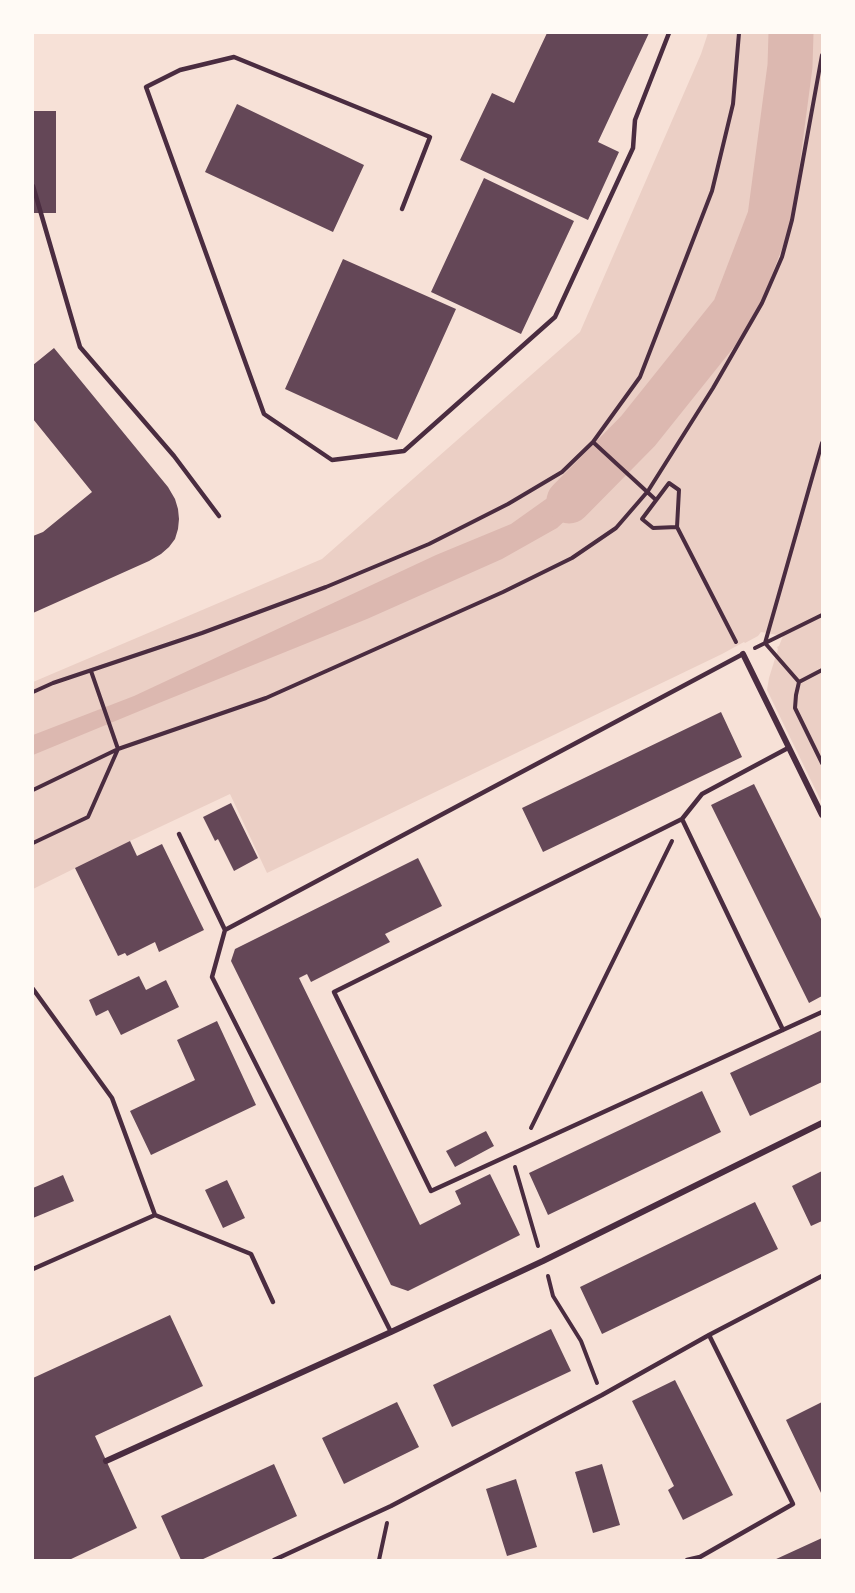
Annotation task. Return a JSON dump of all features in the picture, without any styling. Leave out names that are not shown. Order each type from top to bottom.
[{"type":"street","points":[[743,654],[822,815]]},
{"type":"street","points":[[106,1461],[543,1261],[822,1123]]},
{"type":"lane","points":[[402,209],[430,137],[234,57],[180,70],[146,87],[264,414],[332,460],[404,451],[555,317],[633,148],[634,120],[669,33]]},
{"type":"lane","points":[[33,186],[80,347],[174,456],[219,516]]},
{"type":"lane","points":[[225,930],[743,654]]},
{"type":"lane","points":[[788,748],[702,794],[682,819],[334,992],[431,1191],[822,1012]]},
{"type":"lane","points":[[682,819],[783,1030]]},
{"type":"lane","points":[[179,834],[225,930],[212,977],[391,1332]]},
{"type":"lane","points":[[33,989],[112,1098],[155,1215]]},
{"type":"lane","points":[[33,1269],[155,1215],[251,1254],[273,1302]]},
{"type":"lane","points":[[274,1560],[391,1506],[822,1276]]},
{"type":"lane","points":[[687,1560],[700,1557],[793,1504],[709,1335]]},
{"type":"path","points":[[33,692],[326,587],[429,544],[508,504],[562,472],[593,442],[640,377],[712,191],[733,104],[739,33]]},
{"type":"path","points":[[33,790],[118,749],[266,698],[503,592],[572,558],[616,528],[648,491],[762,303],[782,257],[792,220],[822,55]]},
{"type":"path","points":[[593,442],[656,500]]},
{"type":"path","points":[[765,643],[822,443]]},
{"type":"path","points":[[677,527],[653,528],[642,519],[669,483],[679,490],[677,527],[743,654],[822,615]]},
{"type":"path","points":[[765,643],[799,682]]},
{"type":"path","points":[[822,670],[799,682],[795,708],[822,763]]},
{"type":"path","points":[[33,843],[88,817],[118,749],[91,671]]},
{"type":"path","points":[[379,1560],[391,1506]]},
{"type":"shaded area","points":[[708,33],[822,33],[822,803],[767,690],[777,647],[783,636],[761,632],[745,643],[267,873],[230,794],[33,889],[33,682],[322,559],[580,332],[701,54]]},
{"type":"shaded area","points":[[603,449],[625,465],[557,528],[502,559],[367,619],[33,755],[33,735],[134,696],[436,555],[511,524],[556,492]]},
{"type":"building","points":[[547,33],[649,33],[598,142],[619,152],[588,220],[460,160],[492,93],[514,103]]},
{"type":"building","points":[[237,104],[364,165],[333,232],[205,172]]},
{"type":"building","points":[[33,111],[56,111],[56,213],[33,213]]},
{"type":"building","points":[[484,178],[574,221],[521,334],[431,292]]},
{"type":"building","points":[[343,259],[456,309],[397,440],[285,389]]},
{"type":"building","points":[[54,348],[168,487],[175,499],[179,519],[175,539],[161,554],[33,613],[33,536],[43,532],[92,492],[33,419],[33,365]]},
{"type":"building","points":[[721,712],[742,757],[543,852],[522,808]]},
{"type":"building","points":[[754,784],[822,921],[822,996],[809,1003],[711,805]]},
{"type":"building","points":[[231,803],[258,858],[234,871],[218,839],[215,841],[203,817]]},
{"type":"building","points":[[130,841],[137,856],[162,844],[204,930],[159,952],[155,942],[127,956],[125,953],[118,956],[75,868]]},
{"type":"building","points":[[418,858],[442,906],[385,934],[390,942],[311,982],[307,974],[299,978],[420,1225],[461,1204],[455,1191],[490,1174],[520,1235],[408,1291],[391,1285],[231,961],[235,949]]},
{"type":"building","points":[[139,976],[146,990],[166,980],[179,1007],[121,1035],[108,1010],[96,1016],[89,1000]]},
{"type":"building","points":[[217,1021],[256,1105],[151,1155],[130,1111],[195,1080],[177,1040]]},
{"type":"building","points":[[822,1030],[822,1082],[750,1116],[730,1073]]},
{"type":"building","points":[[702,1091],[721,1132],[548,1215],[529,1173]]},
{"type":"building","points":[[486,1131],[494,1146],[455,1167],[446,1151]]},
{"type":"building","points":[[822,1171],[822,1221],[811,1226],[792,1186]]},
{"type":"building","points":[[63,1175],[74,1201],[33,1218],[33,1188]]},
{"type":"building","points":[[227,1180],[245,1218],[223,1228],[205,1190]]},
{"type":"building","points":[[755,1202],[778,1249],[602,1334],[580,1287]]},
{"type":"building","points":[[170,1315],[203,1386],[95,1436],[137,1528],[69,1560],[33,1560],[33,1378]]},
{"type":"building","points":[[551,1329],[571,1371],[452,1427],[433,1385]]},
{"type":"building","points":[[675,1380],[733,1495],[683,1520],[668,1490],[674,1486],[632,1401]]},
{"type":"building","points":[[397,1402],[419,1447],[344,1484],[322,1438]]},
{"type":"building","points":[[822,1402],[822,1495],[786,1420]]},
{"type":"building","points":[[274,1464],[297,1516],[201,1560],[181,1560],[161,1516]]},
{"type":"building","points":[[602,1464],[620,1525],[593,1533],[575,1472]]},
{"type":"building","points":[[516,1479],[537,1547],[507,1556],[486,1489]]},
{"type":"building","points":[[822,1538],[822,1560],[774,1560]]},
{"type":"waterway","points":[[569,501],[638,431],[734,311],[770,217],[790,66],[791,33]]}]
